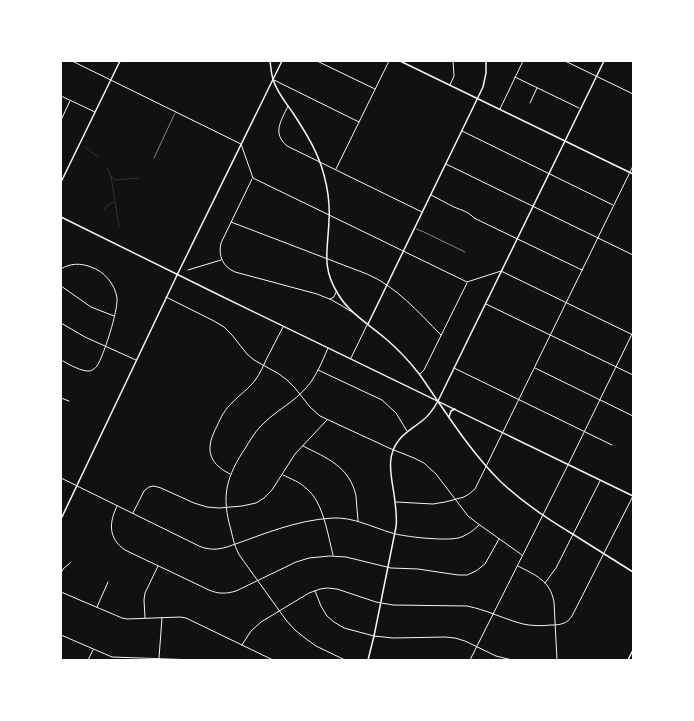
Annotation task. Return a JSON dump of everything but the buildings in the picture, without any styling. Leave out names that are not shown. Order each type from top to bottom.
[{"type":"main road","points":[[61,182],[62,177],[120,61]]},
{"type":"main road","points":[[270,61],[273,79],[310,140],[320,162],[327,191],[329,215],[326,258],[330,276],[336,292],[352,312],[395,347],[406,359],[420,375],[469,446],[486,466],[511,491],[542,515],[633,572]]},
{"type":"main road","points":[[61,519],[166,297],[282,61]]},
{"type":"main road","points":[[400,61],[633,174]]},
{"type":"main road","points":[[368,324],[478,99],[485,82],[486,61]]},
{"type":"main road","points":[[368,660],[395,534],[395,502],[390,464],[390,457],[393,449],[400,438],[427,417],[438,401],[604,61]]},
{"type":"main road","points":[[61,217],[633,496]]},
{"type":"main road","points":[[449,417],[451,411],[455,409]]},
{"type":"main road","points":[[628,660],[633,650]]},
{"type":"street","points":[[72,61],[241,144],[253,178],[467,282],[501,271],[632,335]]},
{"type":"street","points":[[317,61],[375,89]]},
{"type":"street","points":[[336,170],[389,61]]},
{"type":"street","points":[[450,85],[454,76],[453,61]]},
{"type":"street","points":[[500,109],[523,61]]},
{"type":"street","points":[[565,61],[633,94]]},
{"type":"street","points":[[515,77],[580,108]]},
{"type":"street","points":[[273,79],[359,122]]},
{"type":"street","points":[[530,103],[538,88]]},
{"type":"street","points":[[61,96],[95,113]]},
{"type":"street","points":[[61,120],[71,100]]},
{"type":"street","points":[[288,106],[279,125],[278,131],[281,140],[288,147],[422,212]]},
{"type":"street","points":[[462,131],[614,205]]},
{"type":"street","points":[[446,164],[633,255]]},
{"type":"street","points":[[395,502],[436,504],[464,497],[476,486],[633,166]]},
{"type":"street","points":[[253,178],[220,246],[221,259],[226,267],[233,272],[312,292],[329,299],[352,312]]},
{"type":"street","points":[[431,195],[455,208],[465,211],[474,218],[582,270]]},
{"type":"street","points":[[231,222],[370,275],[387,284],[404,297],[441,335]]},
{"type":"street","points":[[188,270],[221,259]]},
{"type":"street","points":[[61,269],[80,264],[89,266],[102,273],[111,284],[117,303],[106,346],[97,366],[92,370],[84,371],[61,360]]},
{"type":"street","points":[[420,375],[424,370],[467,282]]},
{"type":"street","points":[[61,286],[92,307],[114,316]]},
{"type":"street","points":[[329,299],[334,297],[336,292]]},
{"type":"street","points":[[166,297],[218,323],[254,360],[284,377],[320,416],[414,458],[426,465],[436,474],[468,516],[522,555]]},
{"type":"street","points":[[485,303],[633,375]]},
{"type":"street","points":[[61,323],[80,334],[137,360]]},
{"type":"street","points":[[351,359],[368,324]]},
{"type":"street","points":[[230,474],[220,468],[212,458],[210,447],[211,438],[225,411],[232,402],[253,384],[283,326]]},
{"type":"street","points":[[470,660],[633,332]]},
{"type":"street","points":[[328,348],[308,386],[260,426],[237,460],[230,474],[226,491],[226,508],[235,544],[241,559],[279,611],[292,627],[308,641],[345,660]]},
{"type":"street","points":[[534,367],[633,416]]},
{"type":"street","points":[[454,368],[612,445]]},
{"type":"street","points":[[318,369],[382,400],[396,413],[408,432]]},
{"type":"street","points":[[61,398],[69,401]]},
{"type":"street","points":[[133,513],[144,491],[154,486],[201,506],[213,508],[246,506],[260,501],[272,490],[302,445],[328,420]]},
{"type":"street","points":[[302,445],[332,460],[346,474],[355,493],[358,522]]},
{"type":"street","points":[[282,474],[310,491],[318,503],[333,556]]},
{"type":"street","points":[[61,478],[201,547],[209,549],[217,549],[235,544],[294,523],[323,519],[343,518],[395,534],[428,538],[456,538],[468,534],[479,524]]},
{"type":"street","points":[[545,582],[555,571],[600,480]]},
{"type":"street","points":[[242,645],[256,626],[264,620],[307,594],[315,590],[327,588],[337,589],[381,603],[402,605],[464,606],[526,624],[539,626],[565,623],[571,618],[633,496]]},
{"type":"street","points":[[117,506],[112,516],[111,524],[116,541],[125,550],[217,593],[234,592],[299,561],[313,557],[349,557],[388,568],[418,569],[467,575],[484,565],[499,538]]},
{"type":"street","points":[[61,573],[65,566],[70,563]]},
{"type":"street","points":[[145,618],[145,595],[158,566]]},
{"type":"street","points":[[517,566],[545,582],[553,598],[557,660]]},
{"type":"street","points":[[96,608],[108,582]]},
{"type":"street","points":[[315,590],[324,611],[333,621],[344,628],[374,636],[402,639],[450,637],[463,640],[496,656],[512,660]]},
{"type":"street","points":[[61,592],[122,618],[186,618],[272,660]]},
{"type":"street","points":[[159,658],[162,618]]},
{"type":"street","points":[[61,635],[112,657],[196,660]]},
{"type":"street","points":[[88,660],[93,649]]},
{"type":"lane","points":[[154,158],[176,112]]},
{"type":"lane","points":[[414,229],[424,232],[465,252]]},
{"type":"waterway","points":[[85,147],[98,157]]},
{"type":"waterway","points":[[107,168],[111,176],[119,227]]},
{"type":"waterway","points":[[111,177],[116,180],[138,178]]},
{"type":"waterway","points":[[104,210],[114,202]]}]
